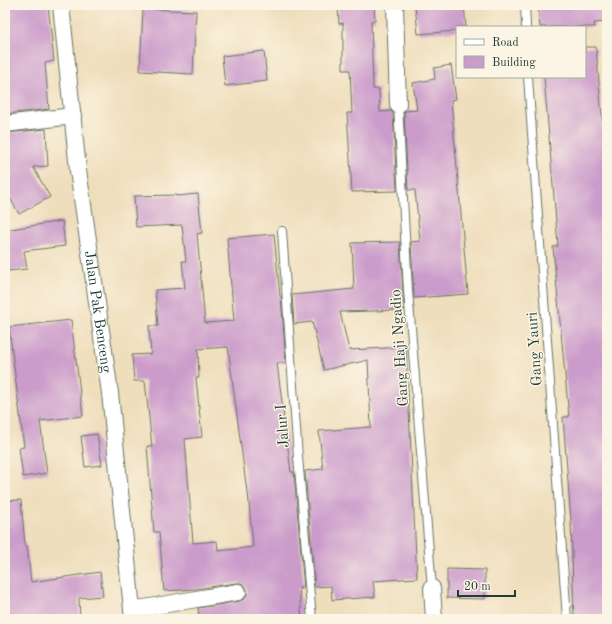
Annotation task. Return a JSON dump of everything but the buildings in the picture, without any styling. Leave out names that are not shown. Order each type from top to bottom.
[{"type":"street","name":"Jalan Pak Benceng","points":[[61,5],[79,178],[110,393],[132,614]]},
{"type":"street","points":[[395,5],[398,105]]},
{"type":"street","points":[[5,124],[73,116]]},
{"type":"street","points":[[432,588],[434,619]]},
{"type":"street","points":[[132,614],[238,592]]},
{"type":"lane","points":[[525,5],[526,26]]},
{"type":"lane","name":"Gang Yauri","points":[[528,78],[567,619]]},
{"type":"lane","name":"Gang Haji Ngadio","points":[[398,105],[408,291],[432,588]]},
{"type":"lane","name":"Jalur I","points":[[282,231],[298,457],[312,619]]}]
